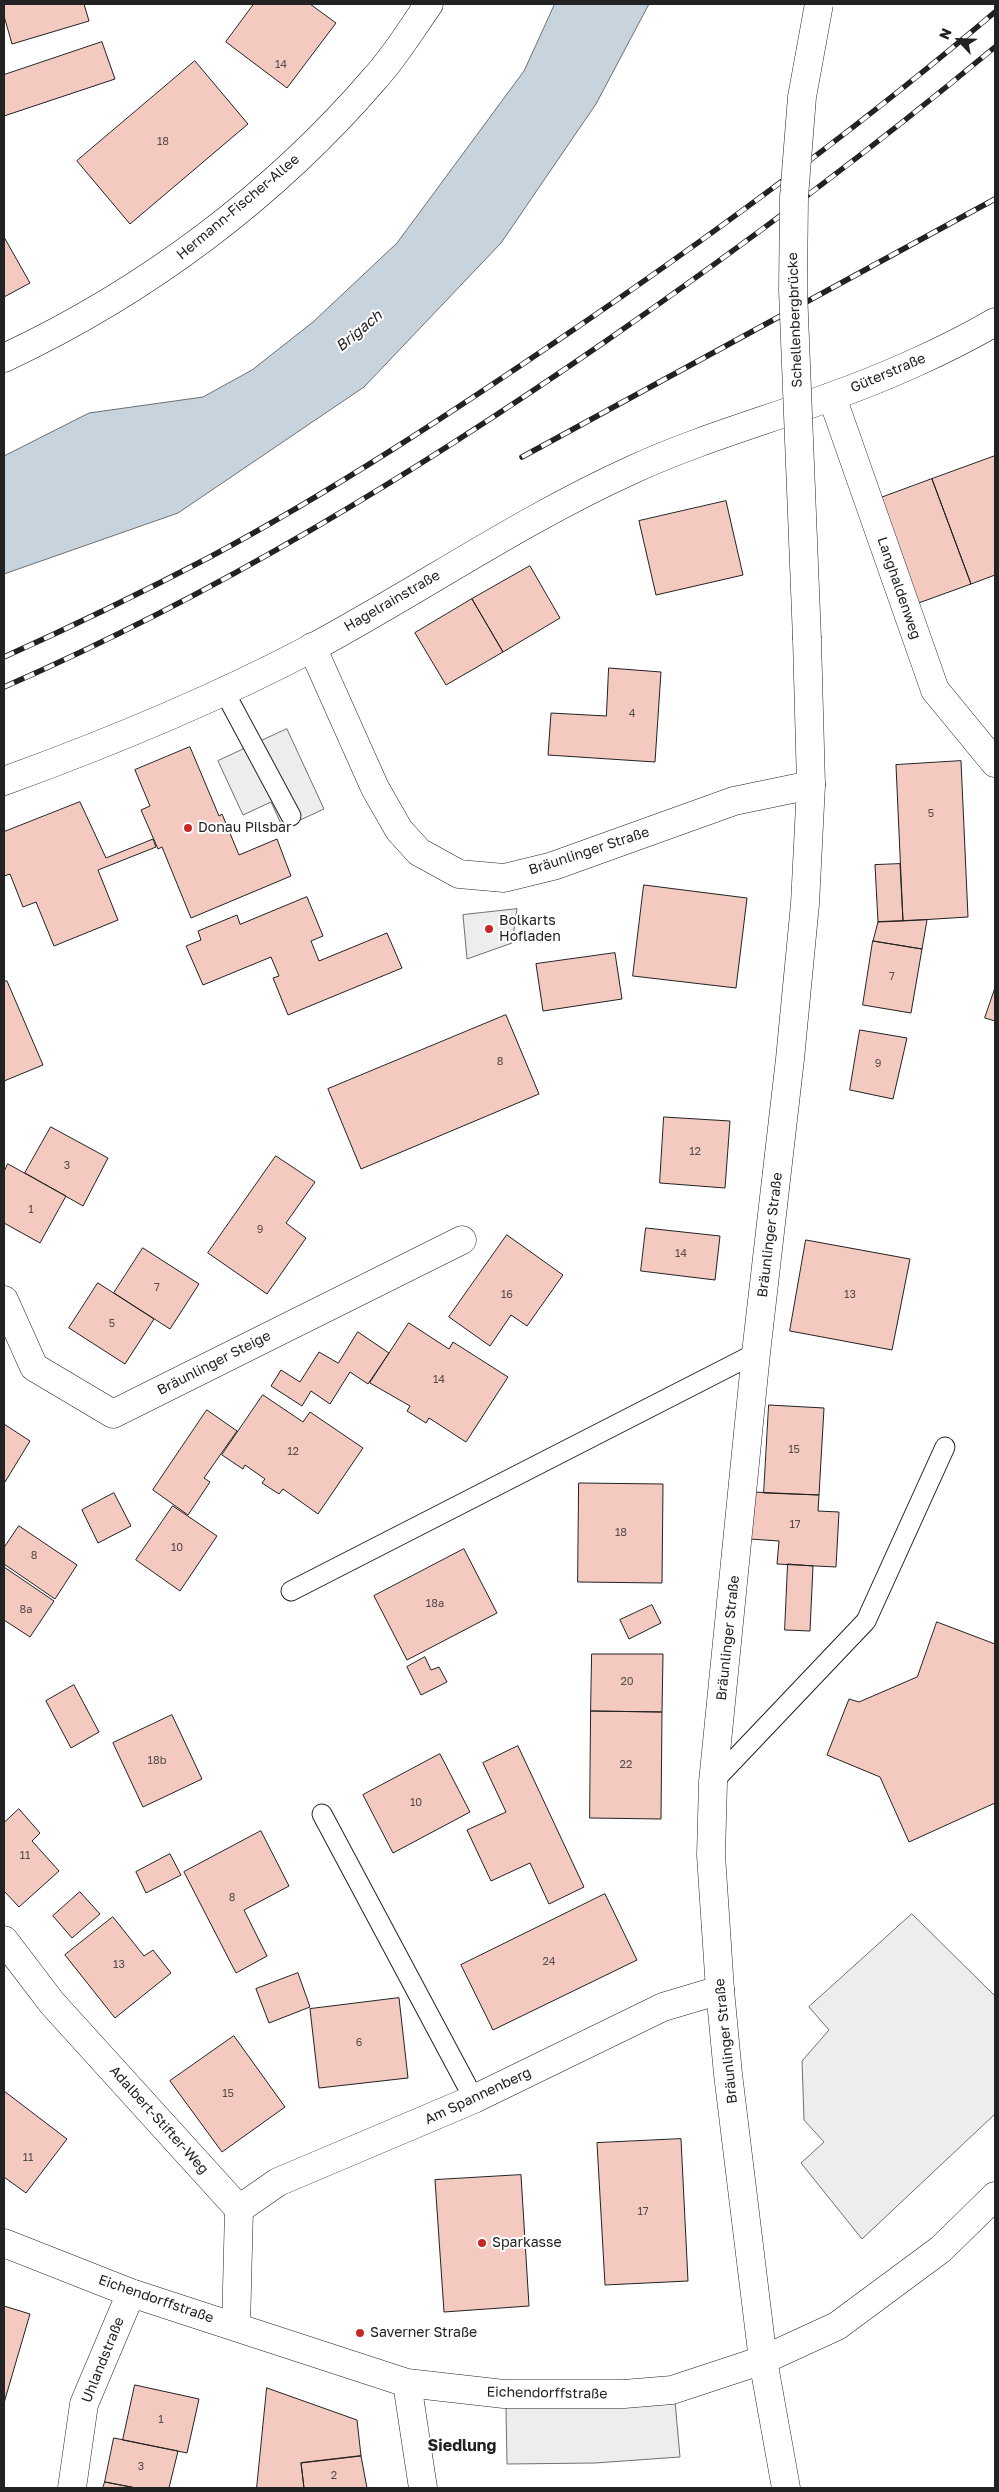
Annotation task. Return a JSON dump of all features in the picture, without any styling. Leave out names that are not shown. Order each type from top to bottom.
[{"type":"street","name":"Hermann-Fischer-Allee","points":[[4,358],[52,336],[165,268],[261,191],[311,146],[377,77],[429,4]]},
{"type":"street","name":"Schellenbergbrücke","points":[[808,639],[793,290],[794,197],[802,97],[819,4]]},
{"type":"street","name":"Güterstraße","points":[[777,415],[832,397],[966,339],[995,322]]},
{"type":"street","name":"Langhaldenweg","points":[[832,397],[935,690],[995,763]]},
{"type":"street","name":"Hagelrainstraße","points":[[4,781],[72,756],[224,691],[312,647],[534,518],[635,468],[777,415]]},
{"type":"street","name":"Bräunlinger Straße","points":[[786,2488],[763,2360],[720,1990],[711,1855],[713,1782],[756,1352],[805,904],[810,785],[808,639]]},
{"type":"street","name":"Bräunlinger Straße","points":[[312,647],[375,788],[399,830],[419,852],[459,874],[504,878],[553,866],[734,801],[810,785]]},
{"type":"street","name":"Bräunlinger Steige","points":[[4,1300],[34,1367],[113,1414],[462,1240]]},
{"type":"street","name":"Adalbert-Stifter-Weg","points":[[4,1940],[52,2003],[239,2208]]},
{"type":"street","name":"Am Spannenberg","points":[[239,2208],[278,2182],[474,2099],[663,2007],[720,1990]]},
{"type":"street","name":"Eichendorffstraße","points":[[4,2243],[131,2293],[407,2383],[504,2394],[624,2394],[672,2390],[763,2360],[836,2326],[941,2249],[995,2196]]},
{"type":"street","points":[[236,2326],[239,2208]]},
{"type":"street","name":"Uhlandstraße","points":[[72,2488],[84,2404],[131,2293]]},
{"type":"street","points":[[407,2383],[423,2488]]},
{"type":"lane","points":[[224,691],[291,816]]},
{"type":"lane","points":[[291,1591],[756,1352]]},
{"type":"lane","points":[[713,1782],[866,1621],[945,1448]]},
{"type":"lane","points":[[322,1814],[474,2099]]},
{"type":"shaded area","points":[[287,729],[324,809],[283,828],[271,802],[243,815],[218,761]]},
{"type":"shaded area","name":"Bolkarts Hofladen","points":[[517,909],[512,943],[467,959],[463,915]]},
{"type":"shaded area","points":[[912,1914],[995,1996],[995,2114],[862,2239],[801,2163],[824,2142],[804,2120],[802,2061],[829,2030],[809,2007]]},
{"type":"shaded area","points":[[675,2401],[680,2457],[595,2463],[507,2464],[506,2408]]},
{"type":"water","name":"Brigach","points":[[555,4],[649,4],[596,104],[501,243],[364,387],[178,513],[4,574],[4,456],[89,413],[203,397],[252,370],[313,322],[397,243],[524,71]]},
{"type":"building","points":[[4,4],[84,4],[89,21],[12,44],[4,16]]},
{"type":"building","points":[[254,4],[310,4],[336,23],[287,88],[226,42]]},
{"type":"building","points":[[102,42],[115,79],[4,116],[4,75]]},
{"type":"building","points":[[195,61],[248,124],[130,224],[77,161]]},
{"type":"building","points":[[4,237],[30,283],[4,297]]},
{"type":"building","points":[[995,456],[995,575],[971,584],[932,479]]},
{"type":"building","points":[[932,479],[971,584],[913,605],[875,500]]},
{"type":"building","points":[[726,501],[743,575],[656,595],[639,521]]},
{"type":"building","points":[[530,566],[560,618],[503,652],[472,599]]},
{"type":"building","points":[[472,599],[503,652],[446,685],[415,633]]},
{"type":"building","points":[[609,668],[661,672],[655,762],[548,755],[551,713],[606,716]]},
{"type":"building","name":"Donau Pilsbar","points":[[190,747],[219,816],[222,814],[239,855],[277,839],[291,876],[191,918],[162,847],[158,849],[141,810],[150,806],[135,770]]},
{"type":"building","points":[[961,761],[968,917],[903,921],[896,765]]},
{"type":"building","points":[[80,802],[106,858],[153,839],[156,847],[98,870],[118,920],[54,946],[36,902],[23,907],[10,874],[4,876],[4,832]]},
{"type":"building","points":[[900,864],[903,921],[878,922],[875,865]]},
{"type":"building","points":[[644,885],[747,898],[736,988],[633,976]]},
{"type":"building","points":[[307,897],[323,936],[311,941],[319,961],[387,933],[402,968],[288,1015],[273,978],[279,976],[271,957],[203,985],[186,946],[201,940],[198,931],[237,915],[240,924]]},
{"type":"building","points":[[927,920],[922,949],[873,941],[878,922]]},
{"type":"building","points":[[873,941],[922,949],[911,1013],[863,1005]]},
{"type":"building","points":[[615,953],[622,999],[543,1011],[536,964]]},
{"type":"building","points":[[7,981],[43,1065],[4,1081],[4,982]]},
{"type":"building","points":[[995,988],[995,1021],[985,1018]]},
{"type":"building","points":[[506,1015],[539,1094],[361,1169],[328,1089]]},
{"type":"building","points":[[860,1030],[907,1038],[893,1099],[850,1090]]},
{"type":"building","points":[[664,1117],[730,1121],[725,1188],[660,1183]]},
{"type":"building","points":[[51,1127],[108,1158],[83,1206],[25,1173]]},
{"type":"building","points":[[276,1156],[315,1182],[286,1223],[306,1238],[267,1294],[208,1253]]},
{"type":"building","points":[[8,1164],[66,1196],[40,1243],[4,1223],[4,1172]]},
{"type":"building","points":[[646,1228],[720,1236],[715,1280],[641,1271]]},
{"type":"building","points":[[507,1235],[563,1275],[527,1326],[511,1315],[490,1346],[449,1317]]},
{"type":"building","points":[[806,1240],[910,1259],[892,1350],[790,1331]]},
{"type":"building","points":[[143,1248],[199,1284],[170,1329],[114,1293]]},
{"type":"building","points":[[98,1283],[154,1319],[125,1364],[69,1328]]},
{"type":"building","points":[[409,1323],[449,1349],[453,1342],[508,1377],[466,1442],[429,1418],[426,1423],[407,1411],[410,1406],[370,1383]]},
{"type":"building","points":[[358,1332],[389,1353],[368,1384],[350,1372],[330,1404],[311,1391],[302,1406],[271,1386],[281,1370],[300,1382],[319,1352],[338,1363]]},
{"type":"building","points":[[263,1395],[303,1422],[310,1412],[363,1448],[318,1514],[283,1489],[279,1494],[262,1483],[265,1479],[245,1465],[243,1469],[222,1455]]},
{"type":"building","points":[[769,1405],[824,1408],[819,1495],[764,1493]]},
{"type":"building","points":[[207,1410],[237,1431],[204,1478],[210,1482],[188,1515],[153,1490]]},
{"type":"building","points":[[4,1424],[30,1441],[5,1482],[4,1481]]},
{"type":"building","points":[[579,1483],[663,1484],[662,1583],[578,1582]]},
{"type":"building","points":[[753,1492],[819,1495],[818,1511],[839,1512],[836,1567],[777,1564],[779,1541],[750,1539]]},
{"type":"building","points":[[114,1493],[131,1526],[98,1543],[82,1510]]},
{"type":"building","points":[[173,1506],[217,1536],[180,1591],[136,1560]]},
{"type":"building","points":[[19,1526],[77,1565],[55,1599],[4,1564],[4,1548]]},
{"type":"building","points":[[464,1549],[497,1613],[407,1660],[374,1596]]},
{"type":"building","points":[[788,1564],[813,1566],[810,1631],[785,1630]]},
{"type":"building","points":[[4,1567],[54,1601],[30,1637],[4,1620]]},
{"type":"building","points":[[652,1605],[661,1623],[629,1639],[620,1620]]},
{"type":"building","points":[[937,1622],[995,1644],[995,1803],[909,1842],[880,1777],[827,1755],[849,1699],[859,1702],[917,1677]]},
{"type":"building","points":[[592,1654],[663,1654],[662,1712],[591,1711]]},
{"type":"building","points":[[425,1657],[431,1670],[439,1667],[447,1682],[421,1695],[407,1667]]},
{"type":"building","points":[[74,1685],[99,1732],[71,1748],[46,1701]]},
{"type":"building","points":[[591,1711],[662,1712],[661,1819],[590,1818]]},
{"type":"building","points":[[172,1715],[202,1779],[143,1807],[113,1743]]},
{"type":"building","points":[[518,1746],[584,1887],[549,1904],[530,1863],[491,1881],[467,1830],[506,1812],[483,1763]]},
{"type":"building","points":[[440,1754],[470,1812],[393,1853],[363,1795]]},
{"type":"building","points":[[19,1809],[40,1833],[32,1841],[59,1871],[19,1907],[4,1891],[4,1823]]},
{"type":"building","points":[[261,1831],[289,1886],[244,1910],[267,1956],[236,1973],[184,1872]]},
{"type":"building","points":[[170,1854],[181,1875],[146,1893],[136,1872]]},
{"type":"building","points":[[80,1892],[100,1914],[72,1938],[53,1916]]},
{"type":"building","points":[[605,1894],[637,1960],[493,2030],[461,1965]]},
{"type":"building","points":[[113,1917],[144,1956],[153,1950],[171,1973],[115,2018],[65,1955]]},
{"type":"building","points":[[298,1973],[310,2007],[269,2023],[256,1989]]},
{"type":"building","points":[[399,1998],[408,2078],[319,2088],[310,2009]]},
{"type":"building","points":[[234,2036],[285,2107],[222,2152],[170,2081]]},
{"type":"building","points":[[4,2091],[67,2139],[26,2193],[4,2177]]},
{"type":"building","points":[[681,2139],[688,2281],[605,2285],[597,2143]]},
{"type":"building","name":"Sparkasse","points":[[521,2175],[529,2306],[444,2312],[435,2180]]},
{"type":"building","points":[[4,2306],[30,2314],[4,2403]]},
{"type":"building","points":[[135,2385],[199,2399],[187,2453],[123,2440]]},
{"type":"building","points":[[267,2388],[357,2420],[361,2456],[301,2463],[304,2488],[257,2488]]},
{"type":"building","points":[[114,2438],[178,2451],[169,2488],[136,2488],[105,2482]]},
{"type":"building","points":[[361,2456],[367,2488],[304,2488],[301,2463]]},
{"type":"building","points":[[105,2482],[136,2488],[103,2488]]},
{"type":"railway","points":[[4,657],[158,584],[255,532],[349,477],[486,389],[684,253],[790,175],[894,95],[995,12]]},
{"type":"railway","points":[[4,687],[83,651],[238,571],[313,529],[461,438],[606,341],[755,235],[900,124],[995,47]]},
{"type":"railway","points":[[522,457],[995,199]]},
{"type":"place","name":"Donau Pilsbar","points":[[188,828]]},
{"type":"place","name":"Bolkarts Hofladen","points":[[489,929]]},
{"type":"place","name":"Sparkasse","points":[[482,2243]]},
{"type":"place","name":"Saverner Straße","points":[[360,2333]]},
{"type":"district","name":"Siedlung","points":[[462,2446]]}]
